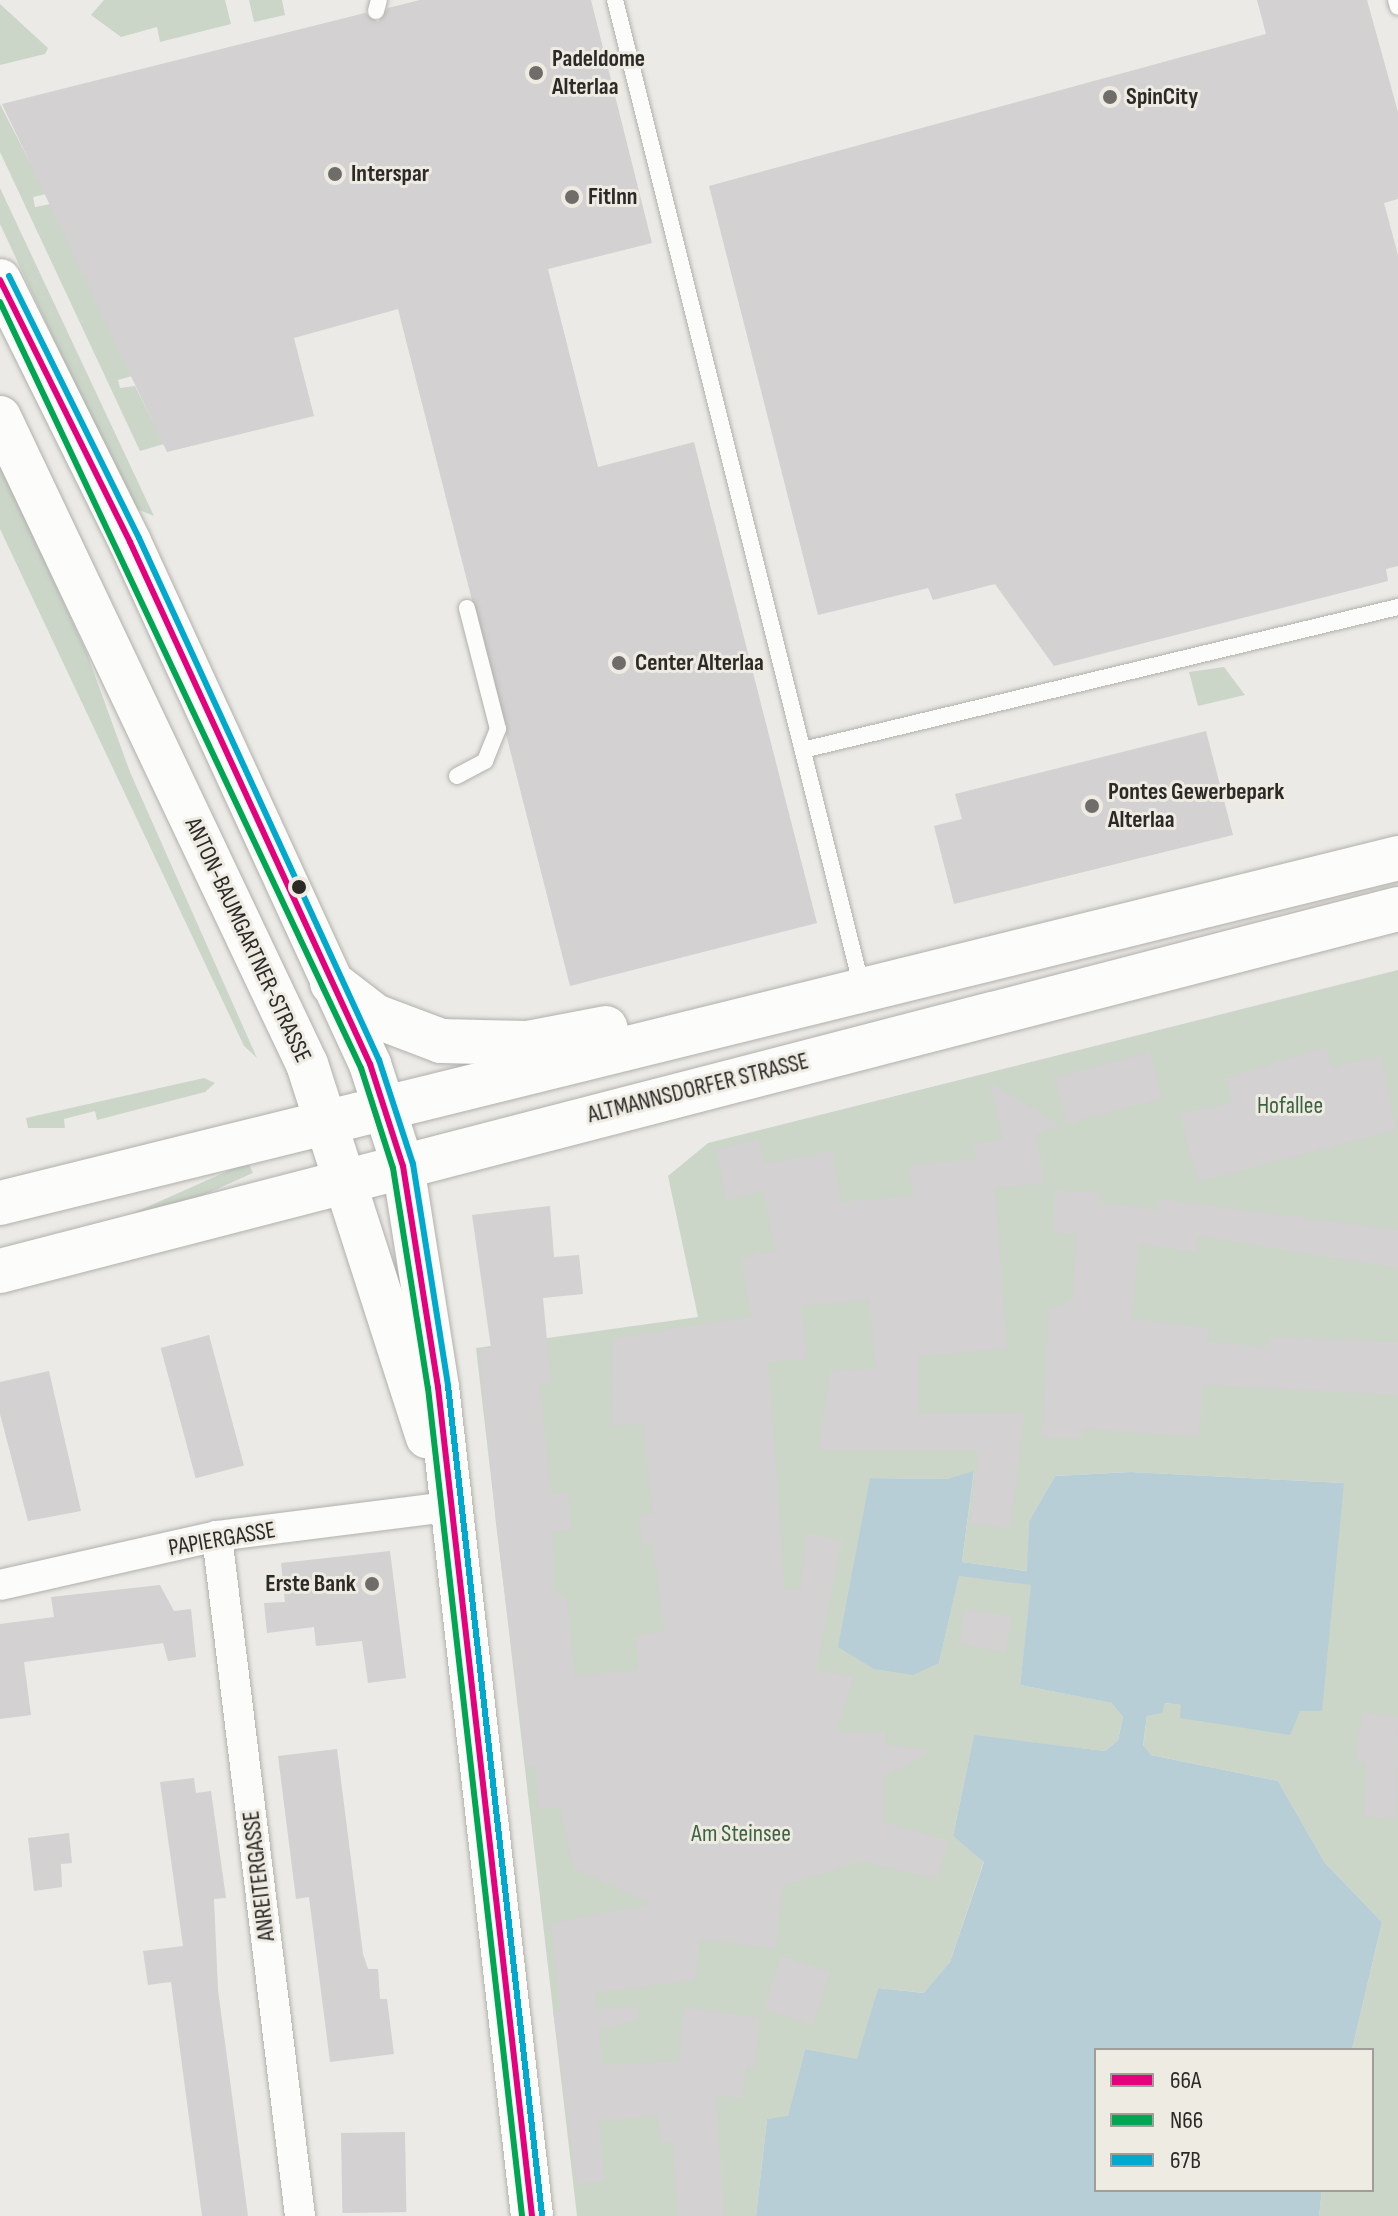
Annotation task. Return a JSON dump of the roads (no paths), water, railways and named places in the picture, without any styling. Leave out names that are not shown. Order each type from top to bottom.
[{"type":"main road","name":"ANTON-BAUMGARTNER-STRASSE","points":[[0,280],[130,542],[332,983],[387,1110],[403,1166],[438,1387],[446,1495],[532,2216]]},
{"type":"main road","name":"ANTON-BAUMGARTNER-STRASSE","points":[[0,417],[330,1125],[446,1495]]},
{"type":"main road","points":[[0,1203],[330,1125],[1398,858]]},
{"type":"main road","name":"ALTMANNSDORFER STRASSE","points":[[0,1271],[1398,909]]},
{"type":"main road","points":[[332,983],[375,1016],[441,1041],[527,1043],[722,1006],[765,1016]]},
{"type":"street","name":"PAPIERGASSE","points":[[0,1585],[217,1536],[446,1495]]},
{"type":"street","name":"ANREITERGASSE","points":[[217,1536],[300,2216]]},
{"type":"lane","points":[[615,0],[807,749],[863,991]]},
{"type":"lane","points":[[1396,0],[1398,7]]},
{"type":"lane","points":[[807,749],[1398,607]]},
{"type":"lane","points":[[457,776],[485,761],[498,729],[467,608]]},
{"type":"water","points":[[974,1471],[962,1562],[1027,1571],[1029,1521],[1055,1476],[1131,1472],[1344,1483],[1322,1711],[1300,1711],[1290,1735],[1180,1718],[1181,1705],[1165,1703],[1162,1713],[1147,1716],[1143,1745],[1151,1755],[1278,1781],[1325,1863],[1382,1922],[1352,2048],[1094,2048],[1094,2192],[1322,2192],[1319,2216],[756,2216],[767,2119],[788,2116],[805,2049],[857,2059],[878,1988],[924,1993],[950,1962],[984,1862],[953,1836],[974,1735],[1105,1751],[1118,1740],[1123,1717],[1112,1703],[1020,1685],[1031,1585],[959,1576],[939,1663],[913,1675],[874,1669],[838,1647],[870,1478],[947,1479]]},
{"type":"place","name":"Padeldome Alterlaa","points":[[536,73]]},
{"type":"place","name":"SpinCity","points":[[1110,97]]},
{"type":"place","name":"Interspar","points":[[335,174]]},
{"type":"place","name":"FitInn","points":[[572,197]]},
{"type":"place","name":"Center Alterlaa","points":[[619,663]]},
{"type":"place","name":"Pontes Gewerbepark Alterlaa","points":[[1092,806]]},
{"type":"place","name":"Erste Bank","points":[[372,1584]]},
{"type":"park label","name":"Hofallee","points":[[1290,1106]]},
{"type":"park label","name":"Am Steinsee","points":[[741,1834]]}]
